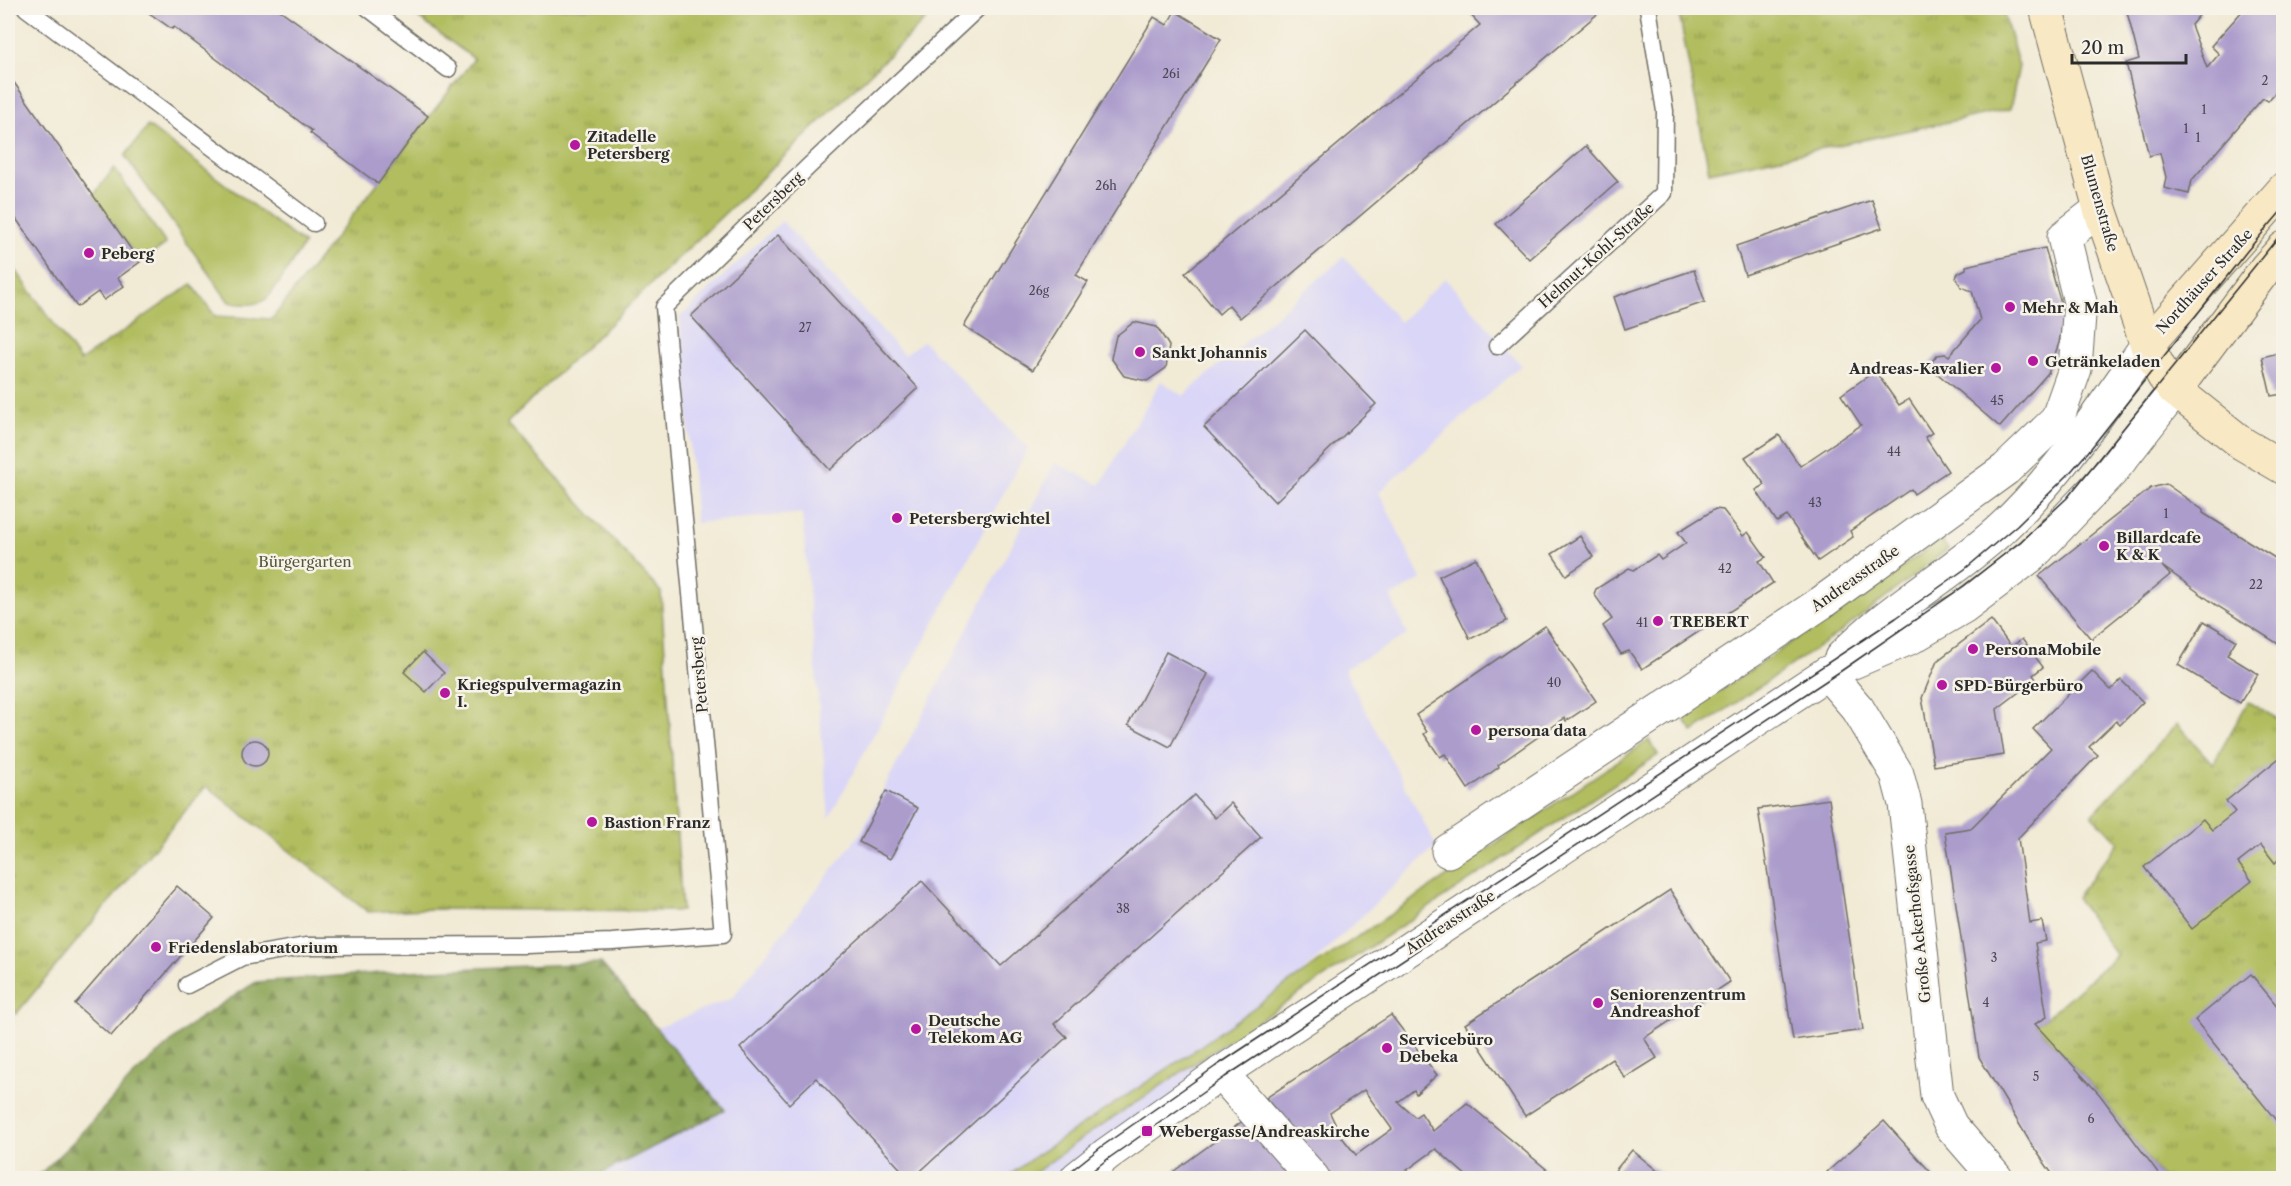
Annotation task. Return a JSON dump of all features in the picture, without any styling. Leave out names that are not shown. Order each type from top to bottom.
[{"type":"main road","name":"Blumenstraße","points":[[2046,8],[2100,209],[2146,345],[2164,377],[2175,390],[2242,444],[2283,468]]},
{"type":"main road","name":"Nordhäuser Straße","points":[[2146,345],[2283,189]]},
{"type":"main road","points":[[2175,390],[2283,248]]},
{"type":"street","name":"Andreasstraße","points":[[1448,851],[1821,603],[2006,469],[2057,420],[2075,369],[2080,302],[2064,237],[2100,209]]},
{"type":"street","name":"Andreasstraße","points":[[1827,673],[1853,645],[1902,606],[1953,570],[2016,514],[2040,489],[2079,441],[2146,345]]},
{"type":"street","name":"Andreasstraße","points":[[1077,1179],[1116,1148],[1221,1073],[1827,673],[1912,637],[1963,607],[2032,555],[2111,472],[2175,390]]},
{"type":"street","name":"Große Ackerhofsgasse","points":[[1827,673],[1858,708],[1898,774],[1905,804],[1936,1096],[1951,1126],[1996,1179]]},
{"type":"street","points":[[1221,1073],[1313,1179]]},
{"type":"lane","points":[[26,8],[314,223]]},
{"type":"lane","points":[[368,8],[448,69]]},
{"type":"lane","name":"Petersberg","points":[[187,985],[242,957],[306,946],[558,944],[723,934],[664,307],[809,166],[978,8]]},
{"type":"lane","name":"Helmut-Kohl-Straße","points":[[1497,346],[1664,193],[1665,111],[1648,8]]},
{"type":"shaded area","name":"Petersbergwichtel","points":[[782,221],[904,355],[923,341],[1028,448],[829,818],[802,513],[696,523],[680,317]]},
{"type":"shaded area","points":[[1344,257],[1400,322],[1445,278],[1521,365],[1379,492],[1421,579],[1391,597],[1407,635],[1344,669],[1436,846],[1116,1149],[1080,1178],[273,1178],[732,998],[860,834],[1055,463],[1100,485],[1161,381],[1183,396]]},
{"type":"green space","name":"Bürgergarten","points":[[405,8],[938,8],[507,423],[661,592],[682,911],[425,909],[368,912],[206,786],[16,1014],[8,1005],[8,259],[80,361],[192,284],[215,316],[272,319],[474,59]]},
{"type":"green space","points":[[1678,8],[2002,8],[2019,66],[2010,109],[1709,172]]},
{"type":"green space","points":[[148,126],[304,244],[266,299],[248,304],[229,302],[125,156]]},
{"type":"green space","points":[[114,168],[166,244],[140,262],[93,196]]},
{"type":"green space","points":[[1941,540],[1948,549],[1839,633],[1693,732],[1682,717]]},
{"type":"green space","points":[[2248,702],[2283,722],[2283,1178],[2162,1178],[2100,1095],[2035,1024],[2047,1017],[2116,956],[2076,897],[2119,842],[2092,815],[2177,724],[2213,764]]},
{"type":"green space","points":[[1649,740],[1658,755],[1081,1139],[1028,1178],[1006,1178],[1035,1156],[1188,1055],[1277,991]]},
{"type":"green space","points":[[601,963],[725,1110],[593,1178],[36,1178],[73,1142],[136,1073],[195,1021],[256,982],[409,971]]},
{"type":"building","points":[[142,8],[277,8],[428,116],[378,184],[174,27],[172,29]]},
{"type":"building","points":[[1475,8],[1599,8],[1602,10],[1240,318],[1229,305],[1219,314],[1185,273],[1480,25],[1469,13]]},
{"type":"building","points":[[2126,8],[2194,8],[2201,13],[2191,25],[2207,68],[2219,54],[2211,46],[2245,8],[2283,8],[2283,74],[2280,78],[2283,83],[2268,101],[2263,98],[2192,180],[2189,194],[2164,188],[2166,177],[2160,153],[2149,156],[2126,63],[2139,59]]},
{"type":"building","points":[[1175,11],[1221,39],[1076,275],[1088,282],[1033,370],[964,326],[1154,17],[1167,25]]},
{"type":"building","points":[[8,74],[140,262],[118,278],[124,286],[104,300],[98,292],[77,307],[8,207]]},
{"type":"building","points":[[1586,146],[1618,182],[1529,259],[1496,224]]},
{"type":"building","points":[[1872,200],[1882,228],[1745,275],[1736,246]]},
{"type":"building","points":[[778,235],[918,388],[830,470],[691,316]]},
{"type":"building","points":[[2045,248],[2064,314],[2059,343],[2048,373],[2000,427],[1931,368],[1930,364],[1937,355],[1949,356],[1980,320],[1972,291],[1961,287],[1956,277],[1958,273],[1966,269],[1966,266]]},
{"type":"building","points":[[1694,270],[1705,302],[1625,329],[1614,297]]},
{"type":"building","name":"Sankt Johannis","points":[[1134,322],[1157,327],[1169,346],[1166,368],[1147,381],[1124,376],[1111,358],[1116,336]]},
{"type":"building","points":[[1305,330],[1376,404],[1275,502],[1204,427]]},
{"type":"building","points":[[2283,352],[2283,394],[2271,396],[2262,357]]},
{"type":"building","points":[[1875,371],[1899,405],[1909,399],[1932,433],[1925,437],[1948,471],[1914,494],[1911,489],[1850,531],[1853,537],[1818,561],[1787,516],[1777,522],[1756,490],[1765,485],[1745,457],[1779,435],[1800,466],[1861,425],[1841,395]]},
{"type":"building","points":[[2166,484],[2203,510],[2203,513],[2283,563],[2283,647],[2216,605],[2162,566],[2170,575],[2091,639],[2039,576],[2151,488]]},
{"type":"building","points":[[1715,509],[1723,510],[1743,536],[1748,532],[1766,557],[1759,561],[1773,583],[1642,669],[1629,651],[1621,654],[1603,626],[1612,619],[1594,594],[1596,589],[1629,568],[1634,570],[1657,555],[1661,560],[1686,543],[1678,532]]},
{"type":"building","points":[[1580,536],[1593,557],[1566,575],[1552,554]]},
{"type":"building","points":[[1476,558],[1507,621],[1470,639],[1439,576]]},
{"type":"building","points":[[1991,620],[2011,647],[2022,639],[2043,667],[2033,675],[2036,679],[1997,709],[2004,755],[1934,766],[1922,698],[1937,661]]},
{"type":"building","points":[[2204,621],[2236,640],[2227,655],[2258,674],[2240,703],[2178,665]]},
{"type":"building","points":[[1545,626],[1596,701],[1566,721],[1565,718],[1468,789],[1445,754],[1440,757],[1424,734],[1427,732],[1416,715]]},
{"type":"building","points":[[423,652],[444,673],[426,692],[404,672]]},
{"type":"building","points":[[1166,652],[1208,674],[1170,747],[1128,725]]},
{"type":"building","points":[[2092,671],[2111,690],[2121,680],[2143,702],[2120,725],[2116,721],[2089,747],[2098,755],[2018,838],[2030,923],[2042,921],[2046,941],[2035,943],[2047,1017],[2035,1024],[2100,1095],[2162,1178],[2055,1178],[2030,1142],[1979,1057],[1945,832],[1971,828],[2051,748],[2033,729]]},
{"type":"building","points":[[255,740],[264,744],[268,753],[264,762],[255,766],[246,762],[242,753],[246,744]]},
{"type":"building","points":[[2283,755],[2283,855],[2275,863],[2261,845],[2238,863],[2252,881],[2192,929],[2144,867],[2203,819],[2212,830],[2235,812],[2226,801]]},
{"type":"building","points":[[886,791],[918,808],[890,859],[859,842]]},
{"type":"building","points":[[1194,795],[1215,818],[1231,803],[1261,837],[1054,1024],[1067,1037],[913,1178],[909,1178],[816,1078],[789,1104],[740,1048],[922,881],[1001,966]]},
{"type":"building","points":[[1829,799],[1863,1030],[1793,1040],[1758,809]]},
{"type":"building","name":"Friedenslaboratorium","points":[[177,886],[214,918],[111,1036],[75,1004]]},
{"type":"building","name":"Seniorenzentrum Andreashof","points":[[1670,890],[1730,982],[1644,1038],[1657,1058],[1625,1078],[1612,1059],[1525,1116],[1465,1024]]},
{"type":"building","points":[[2251,974],[2283,1013],[2283,1129],[2195,1020]]},
{"type":"building","points":[[1391,1015],[1437,1075],[1416,1094],[1414,1090],[1398,1102],[1415,1117],[1421,1113],[1433,1131],[1467,1103],[1557,1178],[1469,1178],[1436,1149],[1399,1176],[1402,1178],[1330,1178],[1266,1098]],"holes":[[[1364,1090],[1392,1129],[1356,1155],[1341,1136],[1330,1113]]]},
{"type":"building","points":[[1247,1118],[1300,1178],[1164,1178],[1170,1174]]},
{"type":"building","points":[[1884,1121],[1936,1178],[1833,1178],[1827,1172]]},
{"type":"building","points":[[1632,1150],[1666,1178],[1609,1178]]},
{"type":"tram line","points":[[1062,1178],[1101,1147],[1216,1066],[1896,618],[1965,569],[2017,525],[2067,476],[2284,208]]},
{"type":"tram line","points":[[1083,1178],[1225,1077],[1841,671],[1964,586],[2021,541],[2067,498],[2284,230]]},
{"type":"place","name":"Zitadelle Petersberg","points":[[575,145]]},
{"type":"place","name":"Peberg","points":[[89,253]]},
{"type":"place","name":"Mehr & Mah","points":[[2010,307]]},
{"type":"place","name":"Sankt Johannis","points":[[1140,352]]},
{"type":"place","name":"Getränkeladen","points":[[2033,361]]},
{"type":"place","name":"Andreas-Kavalier","points":[[1996,368]]},
{"type":"place","name":"Petersbergwichtel","points":[[897,518]]},
{"type":"place","name":"Billardcafe K & K","points":[[2104,546]]},
{"type":"place","name":"TREBERT","points":[[1658,621]]},
{"type":"place","name":"PersonaMobile","points":[[1973,649]]},
{"type":"place","name":"SPD-Bürgerbüro","points":[[1942,685]]},
{"type":"place","name":"Kriegspulvermagazin I.","points":[[445,693]]},
{"type":"place","name":"persona data","points":[[1476,730]]},
{"type":"place","name":"Bastion Franz","points":[[592,822]]},
{"type":"place","name":"Friedenslaboratorium","points":[[156,947]]},
{"type":"place","name":"Seniorenzentrum Andreashof","points":[[1598,1003]]},
{"type":"place","name":"Deutsche Telekom AG","points":[[916,1029]]},
{"type":"place","name":"Servicebüro Debeka","points":[[1387,1048]]},
{"type":"place","name":"Webergasse/Andreaskirche","points":[[1147,1131]]}]
